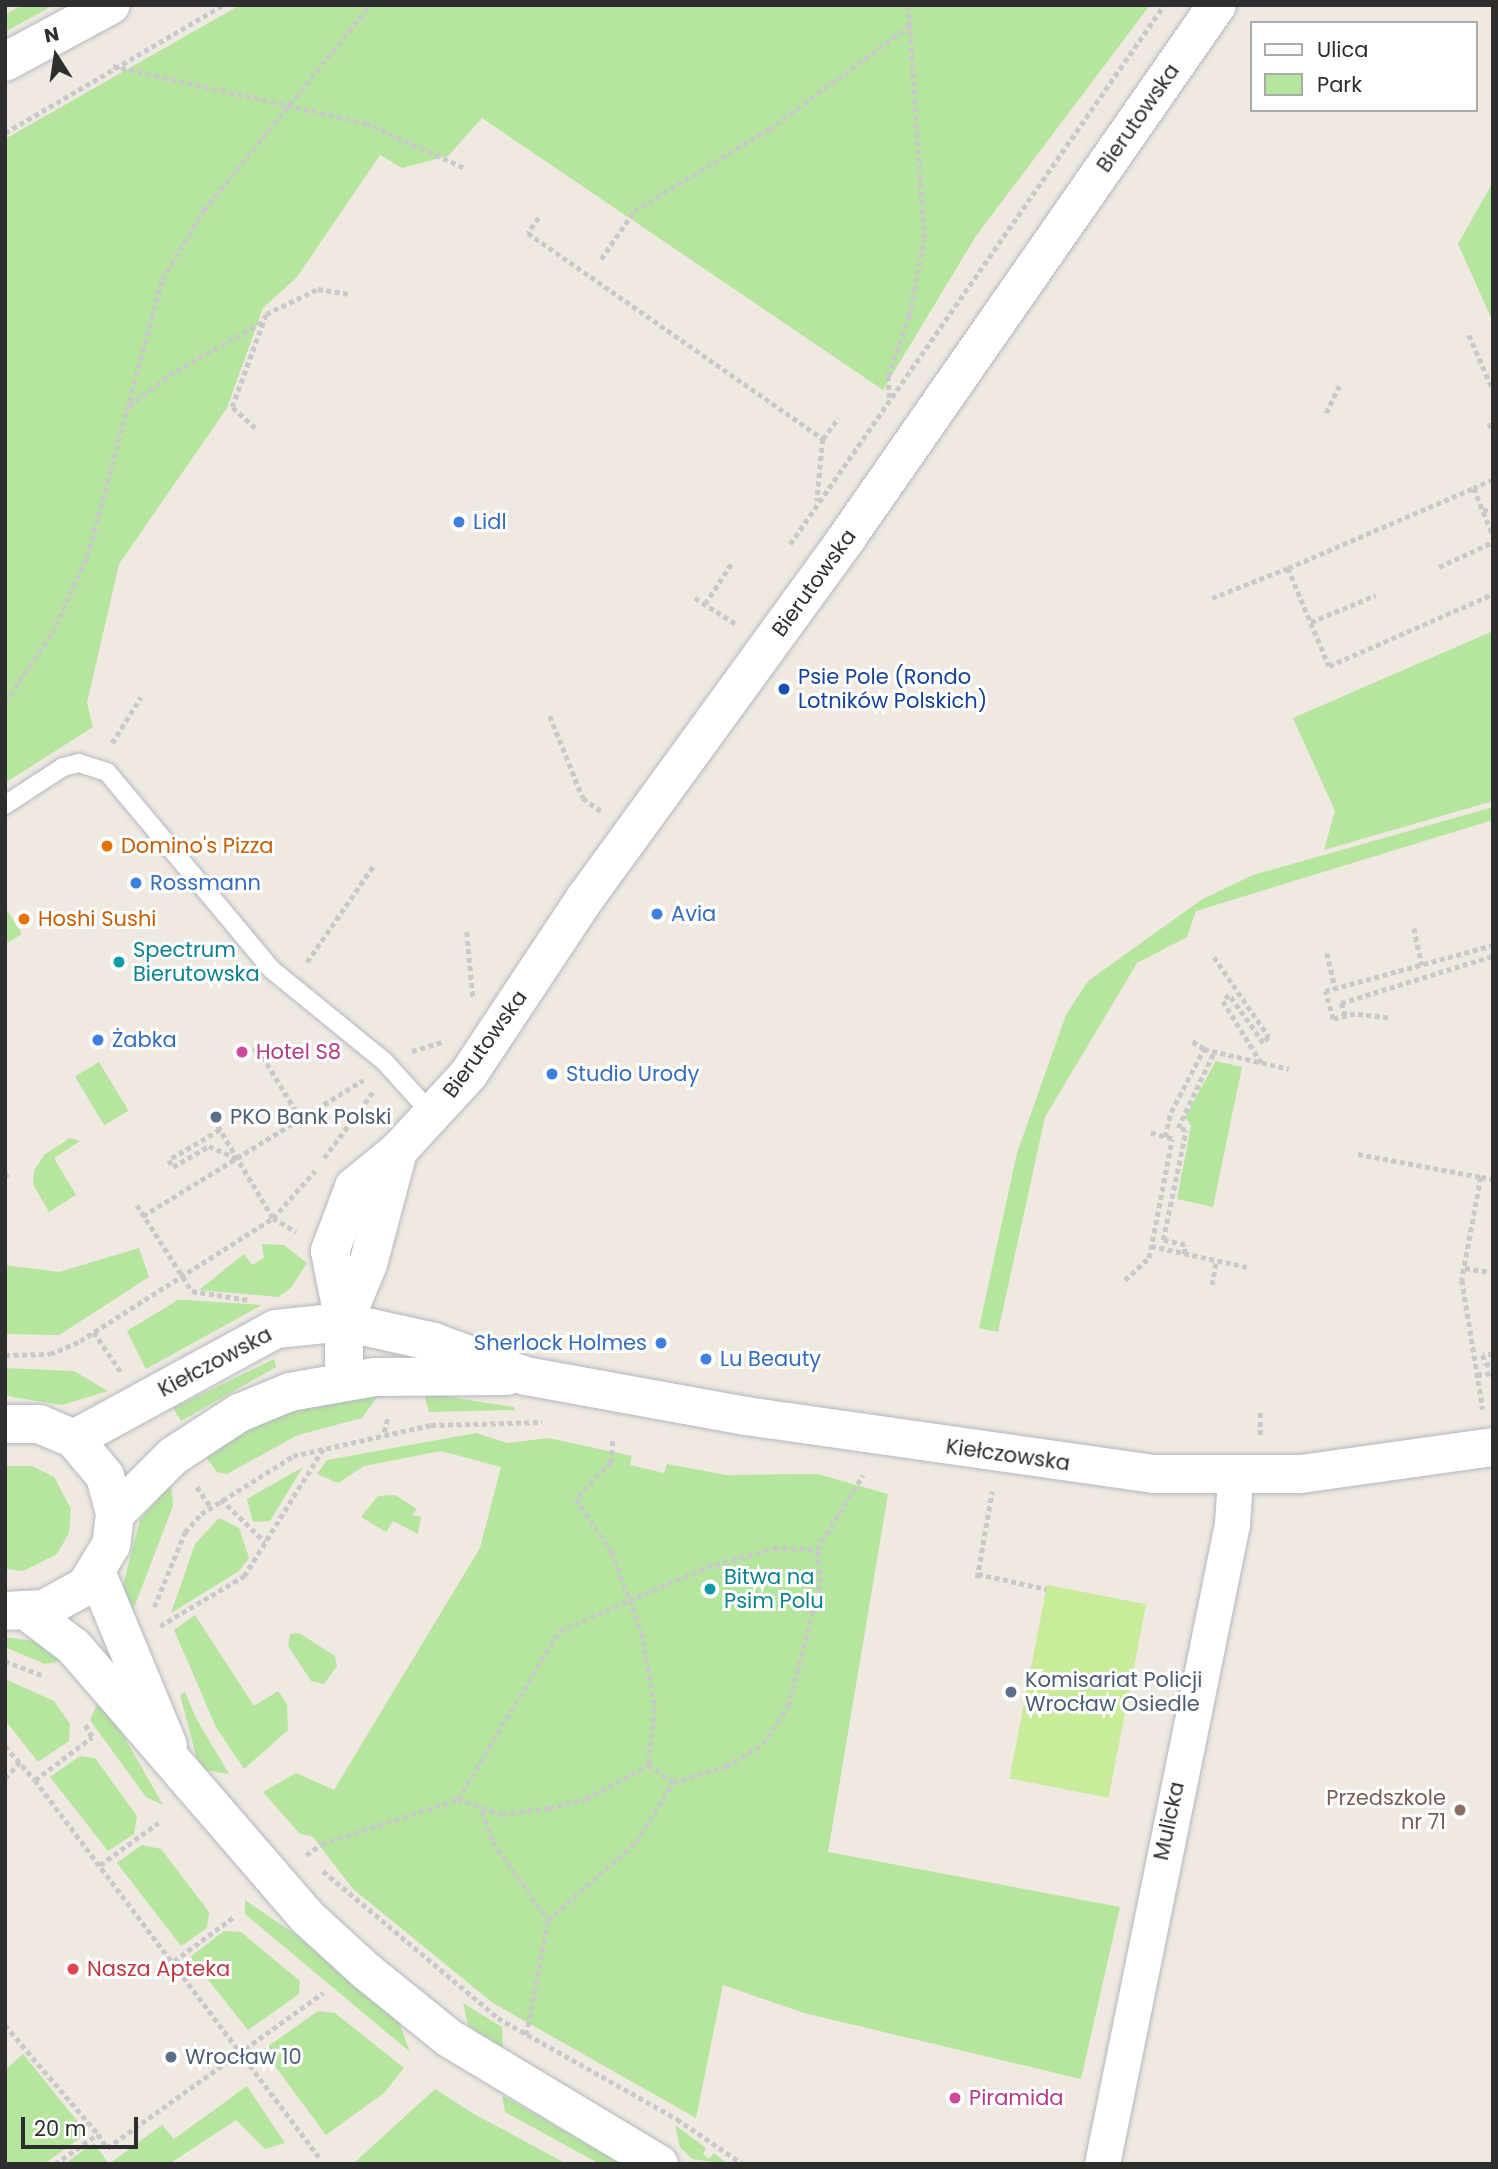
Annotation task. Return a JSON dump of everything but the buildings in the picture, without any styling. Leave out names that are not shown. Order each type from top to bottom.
[{"type":"street","points":[[5,62],[111,5]]},
{"type":"street","name":"Bierutowska","points":[[344,1382],[344,1322],[330,1251],[354,1186],[398,1151],[468,1075],[634,832],[1217,5]]},
{"type":"street","name":"Kiełczowska","points":[[74,1439],[276,1329],[344,1322],[434,1342],[526,1376],[1034,1459],[1235,1478],[1493,1447]]},
{"type":"street","name":"Kiełczowska","points":[[115,1514],[160,1465],[239,1413],[290,1392],[344,1382],[526,1376]]},
{"type":"street","points":[[5,1424],[39,1424],[74,1439],[106,1476],[115,1514],[111,1545],[97,1574],[74,1596],[16,1612]]},
{"type":"street","name":"Mulicka","points":[[1102,2164],[1232,1524],[1235,1478]]},
{"type":"street","points":[[97,1574],[172,1757]]},
{"type":"street","points":[[16,1612],[74,1647],[172,1757],[307,1917],[366,1971],[449,2038],[659,2164]]},
{"type":"lane","points":[[5,805],[64,767],[93,764],[120,785],[290,985],[391,1070],[432,1114]]},
{"type":"path","points":[[5,132],[113,66],[223,5]]},
{"type":"path","points":[[5,702],[40,654],[88,557],[162,279],[204,210],[293,106],[370,5]]},
{"type":"path","points":[[889,399],[888,376],[909,316],[924,239],[908,5]]},
{"type":"path","points":[[782,555],[1164,5]]},
{"type":"path","points":[[601,259],[634,211],[769,128],[909,26]]},
{"type":"path","points":[[113,66],[366,123],[463,167]]},
{"type":"path","points":[[540,218],[528,233],[823,439]]},
{"type":"path","points":[[128,407],[169,375],[318,289],[348,294]]},
{"type":"path","points":[[255,428],[232,407],[264,321]]},
{"type":"path","points":[[1469,335],[1493,390]]},
{"type":"path","points":[[1326,413],[1339,386]]},
{"type":"path","points":[[817,502],[823,439],[838,418]]},
{"type":"path","points":[[1489,423],[1493,432]]},
{"type":"path","points":[[1212,598],[1493,480]]},
{"type":"path","points":[[1474,488],[1493,536]]},
{"type":"path","points":[[1483,511],[1493,507]]},
{"type":"path","points":[[1439,567],[1493,542]]},
{"type":"path","points":[[705,604],[731,564]]},
{"type":"path","points":[[1288,568],[1329,666],[1493,594]]},
{"type":"path","points":[[1311,622],[1376,594]]},
{"type":"path","points":[[695,598],[743,628]]},
{"type":"path","points":[[93,764],[141,697]]},
{"type":"path","points":[[550,716],[583,798],[634,832]]},
{"type":"path","points":[[290,985],[374,864]]},
{"type":"path","points":[[1414,928],[1422,965]]},
{"type":"path","points":[[467,932],[476,1004]]},
{"type":"path","points":[[1388,1018],[1345,1016],[1333,1019],[1325,992],[1493,945]]},
{"type":"path","points":[[1327,953],[1335,989]]},
{"type":"path","points":[[1345,1016],[1341,1003],[1493,956]]},
{"type":"path","points":[[1214,957],[1269,1037],[1263,1042],[1229,995],[1223,1000],[1262,1064]]},
{"type":"path","points":[[5,1355],[65,1349],[274,1218],[406,1052],[454,1039]]},
{"type":"path","points":[[1191,1041],[1213,1054],[1289,1069]]},
{"type":"path","points":[[253,1051],[258,1049],[301,1119]]},
{"type":"path","points":[[1166,1137],[1171,1112],[1204,1049]]},
{"type":"path","points":[[1184,1254],[1185,1245],[1163,1240],[1186,1130],[1178,1128],[1213,1054]]},
{"type":"path","points":[[143,1216],[301,1119],[391,1070]]},
{"type":"path","points":[[237,1158],[209,1146],[173,1167],[169,1160],[219,1128],[274,1218]]},
{"type":"path","points":[[1125,1280],[1149,1258],[1172,1139],[1148,1132]]},
{"type":"path","points":[[1358,1154],[1493,1179]]},
{"type":"path","points":[[1481,1177],[1465,1268],[1483,1410]]},
{"type":"path","points":[[137,1206],[180,1276]]},
{"type":"path","points":[[1151,1246],[1247,1267]]},
{"type":"path","points":[[1212,1285],[1216,1261]]},
{"type":"path","points":[[1465,1268],[1489,1272]]},
{"type":"path","points":[[1493,1354],[1483,1355],[1485,1365],[1493,1363]]},
{"type":"path","points":[[1477,1375],[1493,1373]]},
{"type":"path","points":[[1472,1412],[1493,1409]]},
{"type":"path","points":[[1260,1446],[1261,1411]]},
{"type":"path","points":[[152,1614],[185,1532],[221,1499],[293,1455],[326,1445],[431,1425],[543,1422]]},
{"type":"path","points":[[613,1441],[611,1462],[576,1499],[612,1552],[632,1603],[655,1708],[648,1765]]},
{"type":"path","points":[[153,1621],[154,1628],[172,1621],[244,1576],[326,1445]]},
{"type":"path","points":[[526,2034],[548,1920],[636,1842],[673,1782],[726,1766],[777,1727],[820,1582],[817,1549],[863,1475]]},
{"type":"path","points":[[992,1492],[977,1576],[1046,1589]]},
{"type":"path","points":[[221,1499],[265,1542]]},
{"type":"path","points":[[743,2164],[677,2119],[526,2034],[430,1966],[305,1855],[458,1799],[559,1630],[632,1603],[683,1575],[730,1560],[774,1548],[817,1549]]},
{"type":"path","points":[[5,1661],[52,1679]]},
{"type":"path","points":[[35,1780],[92,1737]]},
{"type":"path","points":[[5,1746],[35,1780],[242,2050],[319,2157]]},
{"type":"path","points":[[5,1778],[20,1762]]},
{"type":"path","points":[[648,1765],[673,1782]]},
{"type":"path","points":[[458,1799],[482,1811],[502,1814],[586,1798],[648,1765]]},
{"type":"path","points":[[482,1811],[493,1842],[548,1920]]},
{"type":"path","points":[[100,1865],[158,1823]]},
{"type":"path","points":[[174,1961],[235,1916]]},
{"type":"path","points":[[5,2025],[107,2148],[323,1993]]},
{"type":"path","points":[[55,2164],[98,2134]]},
{"type":"green space","points":[[22,5],[54,5],[5,32],[5,15]]},
{"type":"green space","points":[[240,5],[1150,5],[976,236],[883,390],[482,118],[448,156],[402,168],[380,155],[297,277],[263,308],[227,408],[119,564],[87,703],[93,727],[5,783],[5,139]]},
{"type":"green space","points":[[1493,182],[1493,322],[1458,244]]},
{"type":"green space","points":[[1493,631],[1493,801],[1324,850],[1335,811],[1293,718]]},
{"type":"green space","points":[[1493,807],[1493,820],[1196,911],[1187,937],[1137,963],[1045,1117],[998,1332],[979,1328],[1017,1153],[1066,1015],[1088,981],[1201,900],[1253,875]]},
{"type":"green space","points":[[5,907],[22,934],[5,944]]},
{"type":"green space","points":[[1216,1061],[1242,1067],[1213,1207],[1177,1199],[1191,1126],[1185,1117]]},
{"type":"green space","points":[[99,1062],[128,1111],[104,1125],[75,1076]]},
{"type":"green space","points":[[70,1138],[80,1141],[54,1158],[76,1195],[49,1212],[33,1184],[34,1171],[44,1155]]},
{"type":"green space","points":[[262,1244],[284,1245],[307,1263],[290,1289],[278,1297],[199,1290],[244,1254],[252,1265],[264,1258]]},
{"type":"green space","points":[[139,1248],[149,1277],[59,1335],[5,1334],[5,1265],[59,1272]]},
{"type":"green space","points":[[178,1300],[262,1305],[146,1369],[127,1331]]},
{"type":"green space","points":[[274,1359],[276,1367],[181,1421],[173,1408]]},
{"type":"green space","points":[[5,1368],[74,1371],[108,1391],[62,1405],[12,1397],[5,1394]]},
{"type":"green space","points":[[380,1393],[362,1418],[298,1435],[227,1474],[217,1472],[204,1454],[287,1409]]},
{"type":"green space","points":[[424,1393],[514,1407],[515,1410],[429,1412]]},
{"type":"green space","points":[[476,1433],[507,1443],[548,1438],[632,1456],[630,1465],[664,1473],[667,1464],[726,1475],[818,1474],[888,1494],[828,1852],[1120,1907],[1081,2079],[804,2013],[723,1985],[696,2118],[493,2003],[353,1889],[313,1837],[299,1833],[263,1792],[296,1773],[334,1790],[480,1548],[501,1467],[441,1451],[364,1466],[338,1483],[317,1474],[327,1460]]},
{"type":"green space","points":[[5,1466],[32,1466],[54,1477],[71,1509],[69,1533],[57,1554],[23,1571],[5,1569]]},
{"type":"green space","points":[[303,1467],[270,1521],[253,1522],[247,1499]]},
{"type":"green space","points":[[171,1483],[173,1506],[133,1610],[122,1589],[140,1520]]},
{"type":"green space","points":[[395,1495],[417,1509],[412,1515],[421,1517],[418,1534],[393,1521],[386,1532],[361,1517],[378,1496]]},
{"type":"green space","points":[[219,1518],[239,1528],[249,1558],[239,1571],[171,1613],[195,1544]]},
{"type":"green space","points":[[1047,1585],[1146,1604],[1109,1798],[1009,1778]]},
{"type":"green space","points":[[195,1615],[254,1706],[278,1691],[287,1704],[288,1730],[244,1769],[216,1727],[174,1630]]},
{"type":"green space","points":[[299,1633],[335,1656],[337,1666],[324,1684],[311,1681],[288,1646],[290,1634]]},
{"type":"green space","points":[[5,1637],[34,1641],[67,1660],[45,1664],[5,1647]]},
{"type":"green space","points":[[5,1679],[54,1701],[70,1724],[69,1741],[38,1762],[5,1720]]},
{"type":"green space","points":[[185,1692],[196,1718],[229,1774],[205,1770],[197,1759],[180,1695]]},
{"type":"green space","points":[[100,1697],[163,1805],[146,1797],[90,1720]]},
{"type":"green space","points":[[80,1756],[95,1758],[137,1816],[134,1834],[108,1851],[50,1777]]},
{"type":"green space","points":[[142,1845],[161,1849],[209,1912],[207,1928],[181,1946],[117,1863]]},
{"type":"green space","points":[[245,1900],[299,1937],[399,2022],[410,2052],[245,1914]]},
{"type":"green space","points":[[224,1931],[241,1932],[300,1981],[299,1994],[248,2030],[190,1957]]},
{"type":"green space","points":[[463,2003],[502,2027],[503,2048],[468,2025]]},
{"type":"green space","points":[[318,2011],[335,2013],[404,2068],[384,2093],[326,2135],[263,2050]]},
{"type":"green space","points":[[23,2054],[87,2133],[44,2164],[5,2164],[5,2070]]},
{"type":"green space","points":[[247,2086],[285,2143],[265,2149],[236,2120],[169,2164],[109,2164],[162,2125],[174,2139]]},
{"type":"green space","points":[[435,2089],[474,2114],[567,2164],[353,2164]]},
{"type":"green space","points":[[502,2095],[621,2164],[600,2164],[505,2112]]},
{"type":"green space","points":[[675,2125],[706,2148],[703,2154],[709,2159],[714,2153],[728,2164],[692,2159],[680,2147]]},
{"type":"green space","points":[[94,2143],[109,2164],[64,2164]]},
{"type":"place","name":"Lidl","points":[[459,522]]},
{"type":"place","name":"Psie Pole (Rondo Lotników Polskich)","points":[[784,689]]},
{"type":"place","name":"Domino's Pizza","points":[[107,846]]},
{"type":"place","name":"Rossmann","points":[[136,883]]},
{"type":"place","name":"Avia","points":[[657,914]]},
{"type":"place","name":"Hoshi Sushi","points":[[24,919]]},
{"type":"place","name":"Spectrum Bierutowska","points":[[119,962]]},
{"type":"place","name":"Żabka","points":[[98,1040]]},
{"type":"place","name":"Hotel S8","points":[[242,1052]]},
{"type":"place","name":"Studio Urody","points":[[552,1074]]},
{"type":"place","name":"PKO Bank Polski","points":[[216,1117]]},
{"type":"place","name":"Sherlock Holmes","points":[[661,1343]]},
{"type":"place","name":"Lu Beauty","points":[[706,1359]]},
{"type":"place","name":"Bitwa na Psim Polu","points":[[710,1589]]},
{"type":"place","name":"Komisariat Policji Wrocław Osiedle","points":[[1011,1692]]},
{"type":"place","name":"Przedszkole nr 71","points":[[1460,1810]]},
{"type":"place","name":"Nasza Apteka","points":[[73,1969]]},
{"type":"place","name":"Wrocław 10","points":[[171,2057]]},
{"type":"place","name":"Piramida","points":[[955,2098]]}]
